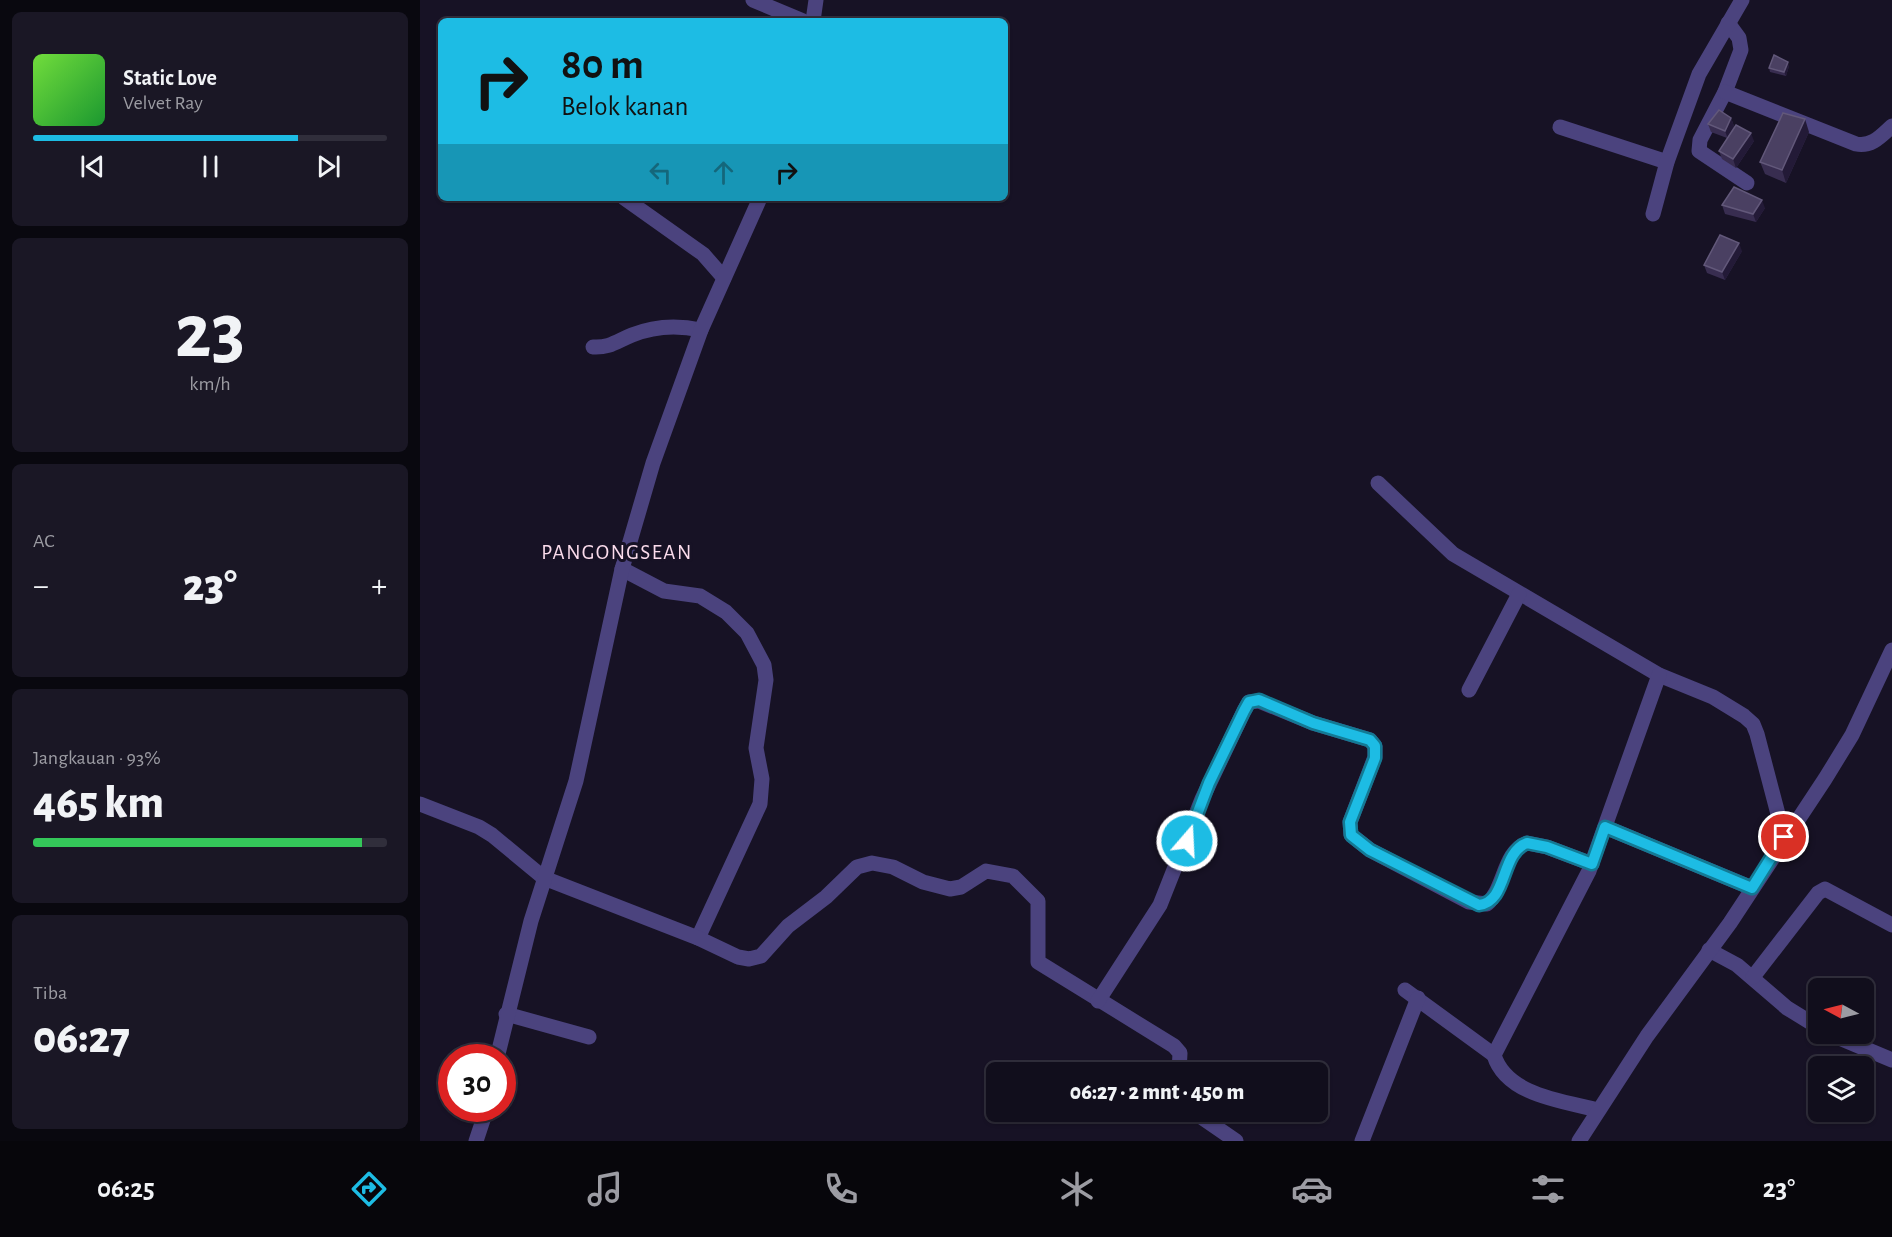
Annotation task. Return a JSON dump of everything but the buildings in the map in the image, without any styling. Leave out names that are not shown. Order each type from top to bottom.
[{"type":"street","points":[[753,0],[796,18]]},
{"type":"street","points":[[813,18],[816,0]]},
{"type":"street","points":[[1653,214],[1667,162],[1699,74],[1742,0]]},
{"type":"street","points":[[1728,23],[1739,38],[1741,50],[1725,93],[1700,140],[1699,151],[1747,183]]},
{"type":"street","points":[[1725,93],[1856,144],[1865,145],[1874,142],[1892,126]]},
{"type":"street","points":[[1560,127],[1667,162]]},
{"type":"street","points":[[628,201],[703,254],[724,278]]},
{"type":"street","points":[[499,1044],[544,878],[576,781],[622,569],[653,463],[701,330],[759,201]]},
{"type":"street","points":[[593,347],[616,345],[634,334],[665,327],[685,326],[701,330]]},
{"type":"street","points":[[1378,483],[1453,554],[1659,675],[1713,697],[1753,724],[1784,837]]},
{"type":"street","points":[[622,569],[664,591],[700,596],[726,612],[747,633],[764,665],[766,680],[756,748],[762,778],[760,804],[698,938]]},
{"type":"street","points":[[1469,690],[1519,594]]},
{"type":"street","points":[[1579,1141],[1598,1110],[1752,888],[1852,735],[1892,650]]},
{"type":"street","points":[[1494,1055],[1592,864],[1659,675]]},
{"type":"street","points":[[1098,1001],[1160,904],[1209,783],[1249,702],[1259,700],[1313,723],[1370,740],[1375,746],[1375,758],[1350,822],[1351,835],[1370,850],[1469,902],[1487,904],[1494,897],[1514,853],[1527,843],[1547,847],[1592,864]]},
{"type":"street","points":[[420,804],[479,827],[544,878],[698,938],[738,957],[749,959],[761,956],[789,926],[826,897],[857,867],[872,864],[893,867],[923,882],[950,889],[961,887],[986,871],[1001,872],[1012,876],[1026,886],[1038,900],[1038,963],[1174,1046],[1180,1053],[1180,1062]]},
{"type":"street","points":[[1605,827],[1752,888]]},
{"type":"street","points":[[1752,977],[1818,892],[1825,889],[1892,925]]},
{"type":"street","points":[[1709,950],[1752,977],[1787,1008],[1808,1021]]},
{"type":"street","points":[[1362,1141],[1411,994],[1494,1055],[1498,1068],[1506,1077],[1534,1093],[1598,1110]]},
{"type":"street","points":[[506,1014],[589,1037]]},
{"type":"street","points":[[1854,1044],[1892,1060]]},
{"type":"street","points":[[477,1141],[483,1122]]},
{"type":"street","points":[[1208,1122],[1234,1140]]},
{"type":"district","name":"PANGONGSEAN","points":[[617,552]]},
{"type":"route","points":[[1187,841],[1209,783],[1244,711],[1249,702],[1259,700],[1313,723],[1370,740],[1375,746],[1375,758],[1350,822],[1349,829],[1354,840],[1469,902],[1479,905],[1487,904],[1494,897],[1514,853],[1520,846],[1527,843],[1547,847],[1592,864],[1605,827],[1752,888],[1784,837]]}]
